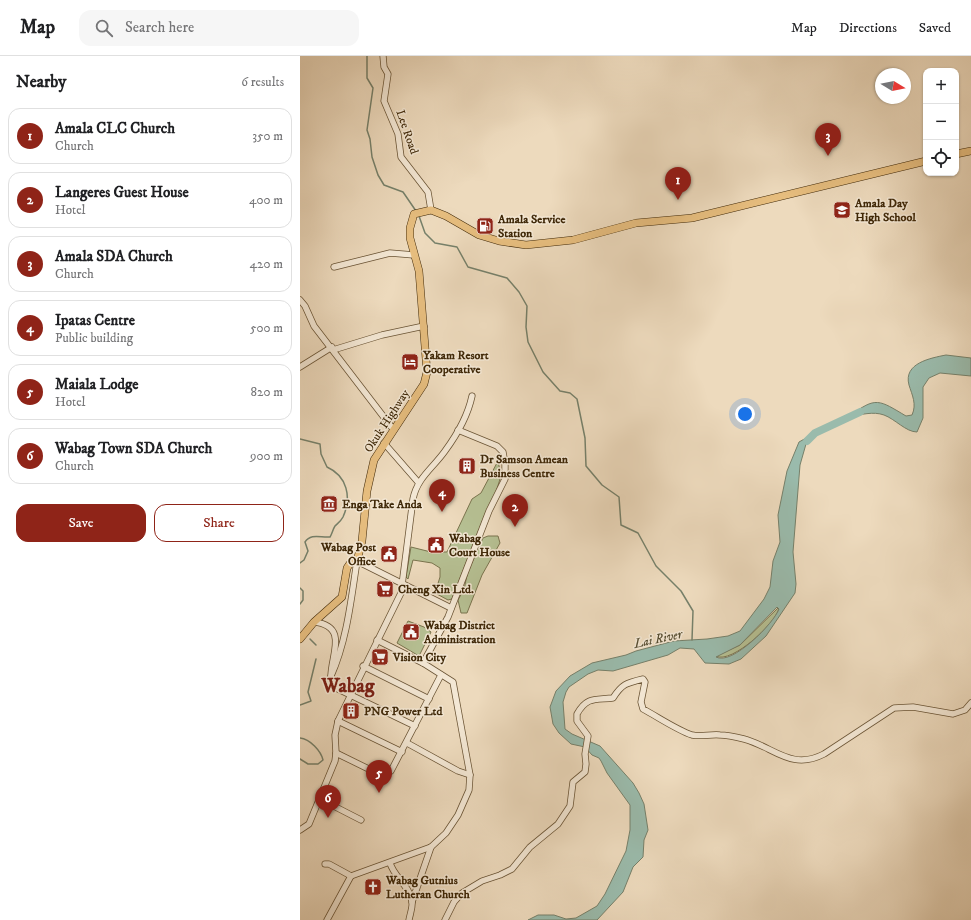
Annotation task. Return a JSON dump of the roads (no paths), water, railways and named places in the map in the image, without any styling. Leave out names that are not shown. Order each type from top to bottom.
[{"type":"main road","points":[[959,153],[971,151]]},
{"type":"main road","points":[[428,210],[446,216],[479,235],[499,241],[526,245],[565,241],[636,223],[692,218],[923,162]]},
{"type":"main road","name":"Okuk Highway","points":[[300,639],[314,622],[342,597],[347,568],[351,562],[357,561],[362,541],[370,471],[393,428],[424,384],[427,372],[424,326],[419,271],[414,255],[410,228],[414,214],[428,210]]},
{"type":"street","name":"Lee Road","points":[[383,56],[384,67],[388,74],[384,101],[398,134],[401,157],[428,192],[428,210]]},
{"type":"street","points":[[334,267],[390,254],[414,255]]},
{"type":"street","points":[[300,300],[305,306],[314,326],[393,428]]},
{"type":"street","points":[[300,367],[332,348],[424,326]]},
{"type":"street","points":[[300,830],[309,824],[320,799],[336,753],[335,735],[338,720],[363,666],[401,593],[413,499],[418,482],[445,452],[458,430],[470,405],[472,396]]},
{"type":"street","points":[[423,663],[451,608],[489,511],[505,479],[503,452],[497,446],[458,430]]},
{"type":"street","points":[[384,443],[418,482]]},
{"type":"street","points":[[331,676],[338,661],[344,638],[357,561],[451,608]]},
{"type":"street","points":[[314,622],[323,623],[331,630],[336,638],[336,649],[331,676],[333,684],[338,689],[415,726]]},
{"type":"street","points":[[327,920],[351,876],[431,847],[446,833],[458,815],[469,790],[470,775],[455,686],[453,682],[423,663],[377,640]]},
{"type":"street","points":[[363,666],[429,699]]},
{"type":"street","points":[[336,753],[381,775],[392,771],[441,675]]},
{"type":"street","points":[[445,920],[454,902],[462,893],[482,881],[512,869],[530,848],[558,824],[570,806],[573,782],[585,772],[585,752],[588,739],[587,734],[576,719],[577,714],[582,707],[595,698],[613,698],[619,688],[643,679],[645,682],[645,688],[641,705],[643,709],[682,731],[693,735],[721,735],[743,739],[758,744],[788,759],[800,761],[812,760],[824,754],[894,708],[913,707],[953,714],[965,710],[971,703]]},
{"type":"street","points":[[338,720],[402,752]]},
{"type":"street","points":[[407,743],[458,771],[470,775]]},
{"type":"street","points":[[320,799],[361,820]]},
{"type":"street","points":[[409,920],[412,902],[431,847]]},
{"type":"street","points":[[390,863],[393,872],[406,886],[412,902]]},
{"type":"street","points":[[325,864],[329,864],[351,876]]},
{"type":"waterway","points":[[367,56],[367,78],[373,88],[367,130],[370,139],[372,157],[378,175],[384,185],[403,192],[416,211]]},
{"type":"waterway","points":[[419,216],[425,233],[435,243],[457,247],[468,267],[507,278],[519,292],[527,306],[526,327],[528,342],[543,372],[560,391],[570,393],[577,399],[585,438],[586,466],[602,485],[619,497],[621,525],[638,533],[656,566],[681,591],[693,611],[692,640]]},
{"type":"waterway","name":"Lai River","points":[[807,441],[815,433],[860,412]]},
{"type":"waterway","points":[[300,439],[320,444],[321,454],[327,467],[339,476],[346,488],[347,495],[346,509],[343,517],[335,526],[330,537],[313,537],[307,539],[305,542],[308,551],[304,560],[300,563]]},
{"type":"waterway","points":[[300,588],[303,591],[303,600],[300,604]]},
{"type":"waterway","points":[[310,639],[316,645]]},
{"type":"waterway","points":[[300,705],[311,701],[308,692],[316,659]]},
{"type":"waterway","points":[[300,738],[308,741],[314,746],[320,753],[323,760],[318,764],[308,764],[300,759]]},
{"type":"place","name":"Amala SDA Church","points":[[828,156]]},
{"type":"place","name":"Amala CLC Church","points":[[678,200]]},
{"type":"place","name":"Amala Day High School","points":[[842,210]]},
{"type":"place","name":"Amala Service Station","points":[[485,226]]},
{"type":"place","name":"Yakam Resort Cooperative","points":[[410,362]]},
{"type":"place","name":"Dr Samson Amean Business Centre","points":[[467,466]]},
{"type":"place","name":"Enga Take Anda","points":[[329,504]]},
{"type":"place","name":"Ipatas Centre","points":[[442,512]]},
{"type":"place","name":"Langeres Guest House","points":[[515,527]]},
{"type":"place","name":"Wabag Court House","points":[[436,545]]},
{"type":"place","name":"Wabag Post Office","points":[[389,554]]},
{"type":"place","name":"Cheng Xin Ltd.","points":[[385,589]]},
{"type":"place","name":"Wabag District Administration","points":[[411,632]]},
{"type":"place","name":"Vision City","points":[[380,657]]},
{"type":"place","name":"PNG Power Ltd","points":[[351,711]]},
{"type":"place","name":"Maiala Lodge","points":[[379,793]]},
{"type":"place","name":"Wabag Town SDA Church","points":[[328,818]]},
{"type":"place","name":"Wabag Gutnius Lutheran Church","points":[[373,887]]},
{"type":"district","name":"Wabag","points":[[348,686]]}]
